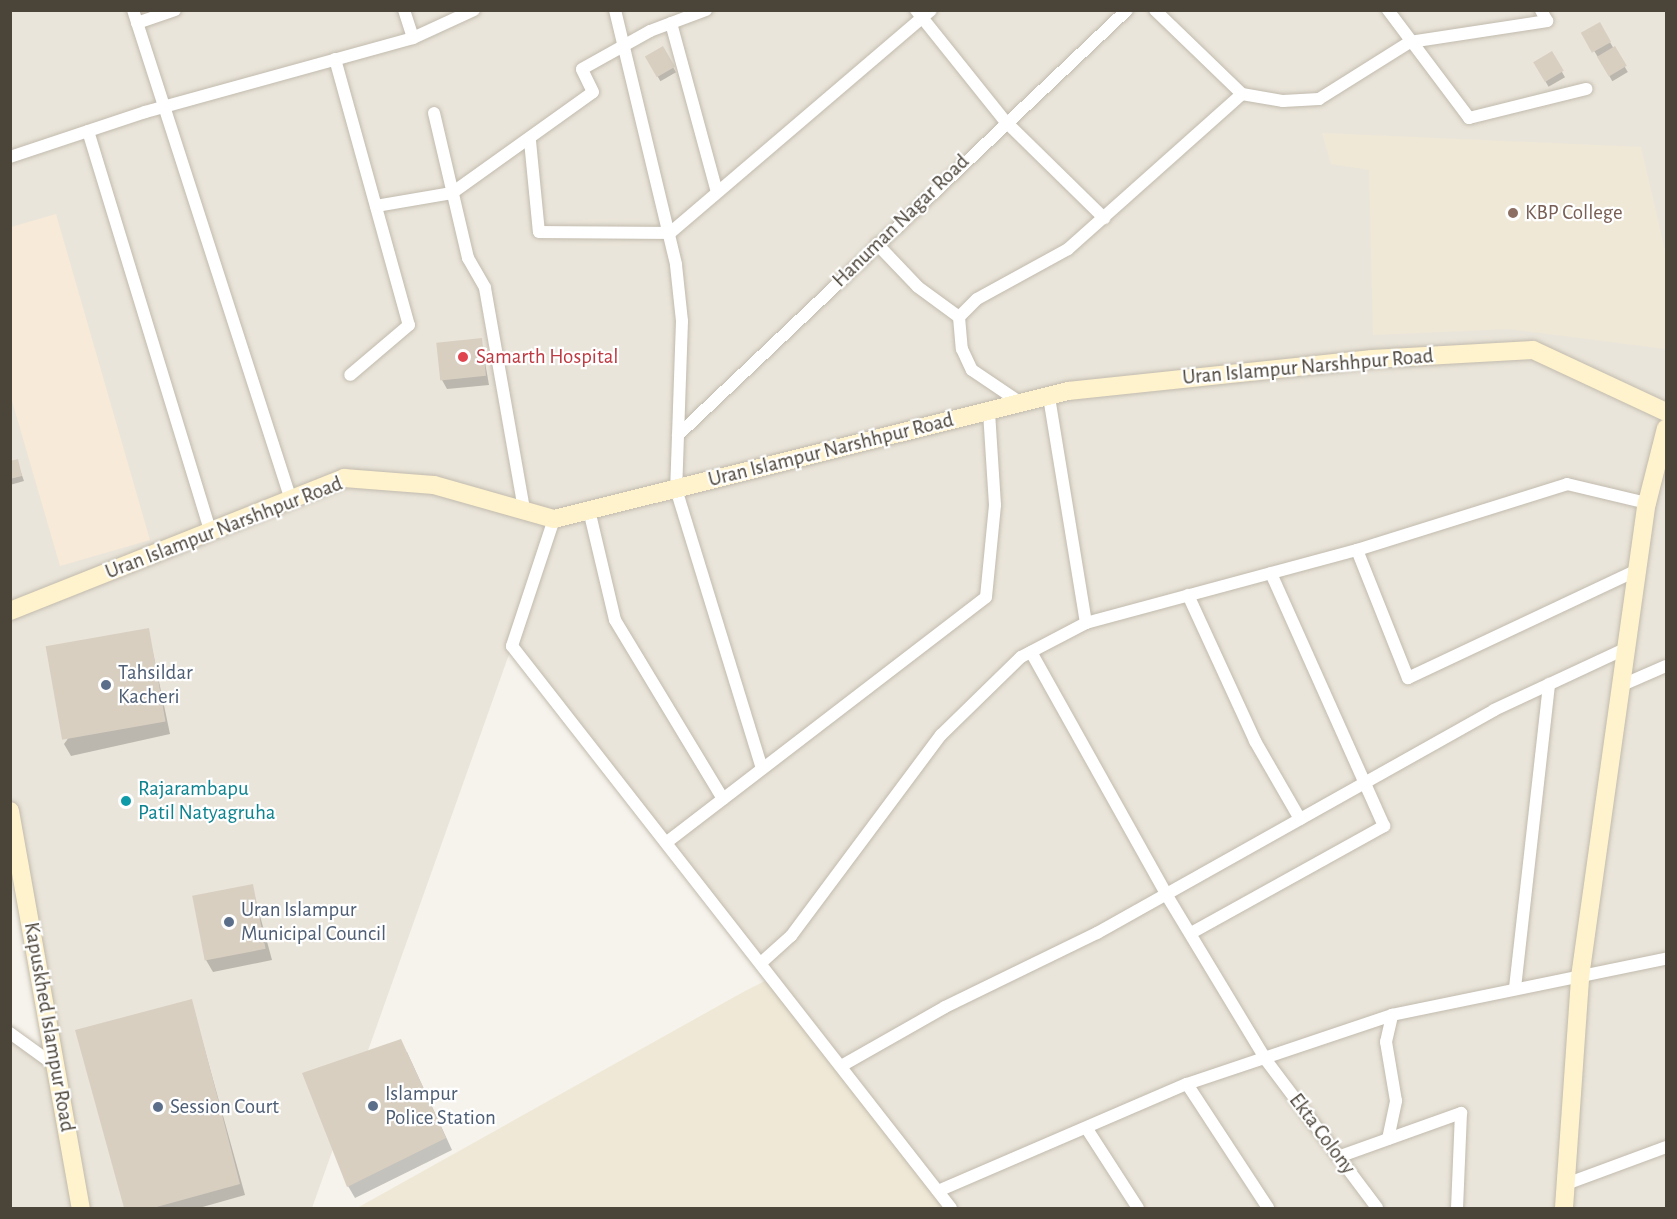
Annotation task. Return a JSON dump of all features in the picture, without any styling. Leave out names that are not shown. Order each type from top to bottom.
[{"type":"main road","name":"Uran Islampur Narshhpur Road","points":[[10,611],[211,533],[344,478],[434,485],[554,519],[1049,396],[1372,359],[1533,350],[1666,412]]},
{"type":"main road","points":[[1564,1209],[1580,977],[1647,503],[1666,428]]},
{"type":"main road","name":"Kapuskhed Islampur Road","points":[[10,811],[81,1209]]},
{"type":"street","points":[[133,10],[162,108],[291,500]]},
{"type":"street","points":[[137,24],[175,10]]},
{"type":"street","points":[[404,10],[413,38]]},
{"type":"street","points":[[10,157],[162,108],[413,38],[474,10]]},
{"type":"street","points":[[615,10],[626,44],[670,232],[682,321],[676,489],[761,766]]},
{"type":"street","points":[[376,206],[452,193],[530,141],[593,92],[582,69],[626,44],[706,10]]},
{"type":"street","name":"Hanuman Nagar Road","points":[[678,435],[1005,121],[1128,10]]},
{"type":"street","points":[[1155,10],[1242,94],[1283,101],[1319,99],[1410,42],[1547,21],[1541,10]]},
{"type":"street","points":[[1388,10],[1468,118],[1586,89]]},
{"type":"street","points":[[530,141],[539,232],[670,232],[923,13],[1005,121],[1104,218]]},
{"type":"street","points":[[671,23],[717,192]]},
{"type":"street","points":[[335,59],[409,325],[350,375]]},
{"type":"street","points":[[959,317],[977,299],[1068,249],[1242,94]]},
{"type":"street","points":[[434,113],[468,258],[485,288],[524,510]]},
{"type":"street","points":[[88,131],[211,533]]},
{"type":"street","points":[[877,244],[918,287],[959,317],[962,349],[972,370],[1021,403]]},
{"type":"street","points":[[1049,396],[1086,623]]},
{"type":"street","points":[[667,842],[723,800],[761,766],[986,597],[996,505],[989,411]]},
{"type":"street","points":[[762,962],[821,897],[941,735],[1031,652],[1086,623],[1357,550],[1567,484],[1647,503]]},
{"type":"street","points":[[589,510],[615,620],[723,800]]},
{"type":"street","points":[[554,519],[512,646],[843,1065],[951,1209]]},
{"type":"street","points":[[1357,550],[1408,678],[1637,570]]},
{"type":"street","points":[[1191,933],[1384,826],[1270,573]]},
{"type":"street","points":[[1188,595],[1255,741],[1300,819]]},
{"type":"street","points":[[843,1065],[1166,894],[1364,783],[1549,684],[1625,649]]},
{"type":"street","name":"Ekta Colony","points":[[1031,652],[1166,894],[1266,1060],[1377,1209]]},
{"type":"street","points":[[1620,686],[1666,666]]},
{"type":"street","points":[[1515,988],[1549,684]]},
{"type":"street","points":[[938,1191],[1087,1129],[1187,1084],[1266,1060],[1392,1015],[1515,988],[1666,959]]},
{"type":"street","points":[[1388,1139],[1396,1101],[1386,1042],[1392,1015]]},
{"type":"street","points":[[10,1033],[57,1067]]},
{"type":"street","points":[[1187,1084],[1268,1209]]},
{"type":"street","points":[[1338,1157],[1461,1113],[1457,1209]]},
{"type":"street","points":[[1087,1129],[1138,1209]]},
{"type":"street","points":[[1566,1184],[1666,1147]]},
{"type":"shaded area","points":[[11,11],[1666,11],[1666,1208],[956,1208],[512,646],[312,1208],[11,1208],[10,1033],[56,1066],[10,811]]},
{"type":"shaded area","name":"KBP College","points":[[1322,133],[1641,147],[1666,255],[1666,349],[1508,329],[1373,335],[1369,170],[1331,164]]},
{"type":"shaded area","points":[[56,214],[150,540],[60,566],[10,394],[11,227]]},
{"type":"shaded area","points":[[773,977],[948,1208],[357,1208],[745,991]]},
{"type":"building","points":[[1600,22],[1611,42],[1592,53],[1581,33]]},
{"type":"building","points":[[663,46],[675,67],[657,77],[645,56]]},
{"type":"building","points":[[1615,46],[1627,66],[1609,77],[1597,57]]},
{"type":"building","points":[[1552,51],[1564,71],[1545,82],[1533,62]]},
{"type":"building","points":[[482,338],[486,376],[440,381],[436,343]]},
{"type":"building","points":[[18,459],[22,476],[10,479],[10,461]]},
{"type":"building","name":"Tahsildar Kacheri","points":[[149,628],[165,722],[62,740],[46,646]]},
{"type":"building","name":"Uran Islampur Municipal Council","points":[[253,884],[266,949],[205,961],[192,896]]},
{"type":"building","name":"Session Court","points":[[192,999],[240,1184],[153,1208],[124,1208],[75,1030]]},
{"type":"building","name":"Islampur Police Station","points":[[401,1039],[446,1138],[347,1187],[302,1073]]},
{"type":"place","name":"KBP College","points":[[1513,213]]},
{"type":"place","name":"Samarth Hospital","points":[[463,357]]},
{"type":"place","name":"Tahsildar Kacheri","points":[[106,685]]},
{"type":"place","name":"Rajarambapu Patil Natyagruha","points":[[126,801]]},
{"type":"place","name":"Uran Islampur Municipal Council","points":[[229,922]]},
{"type":"place","name":"Islampur Police Station","points":[[373,1106]]},
{"type":"place","name":"Session Court","points":[[158,1107]]}]
